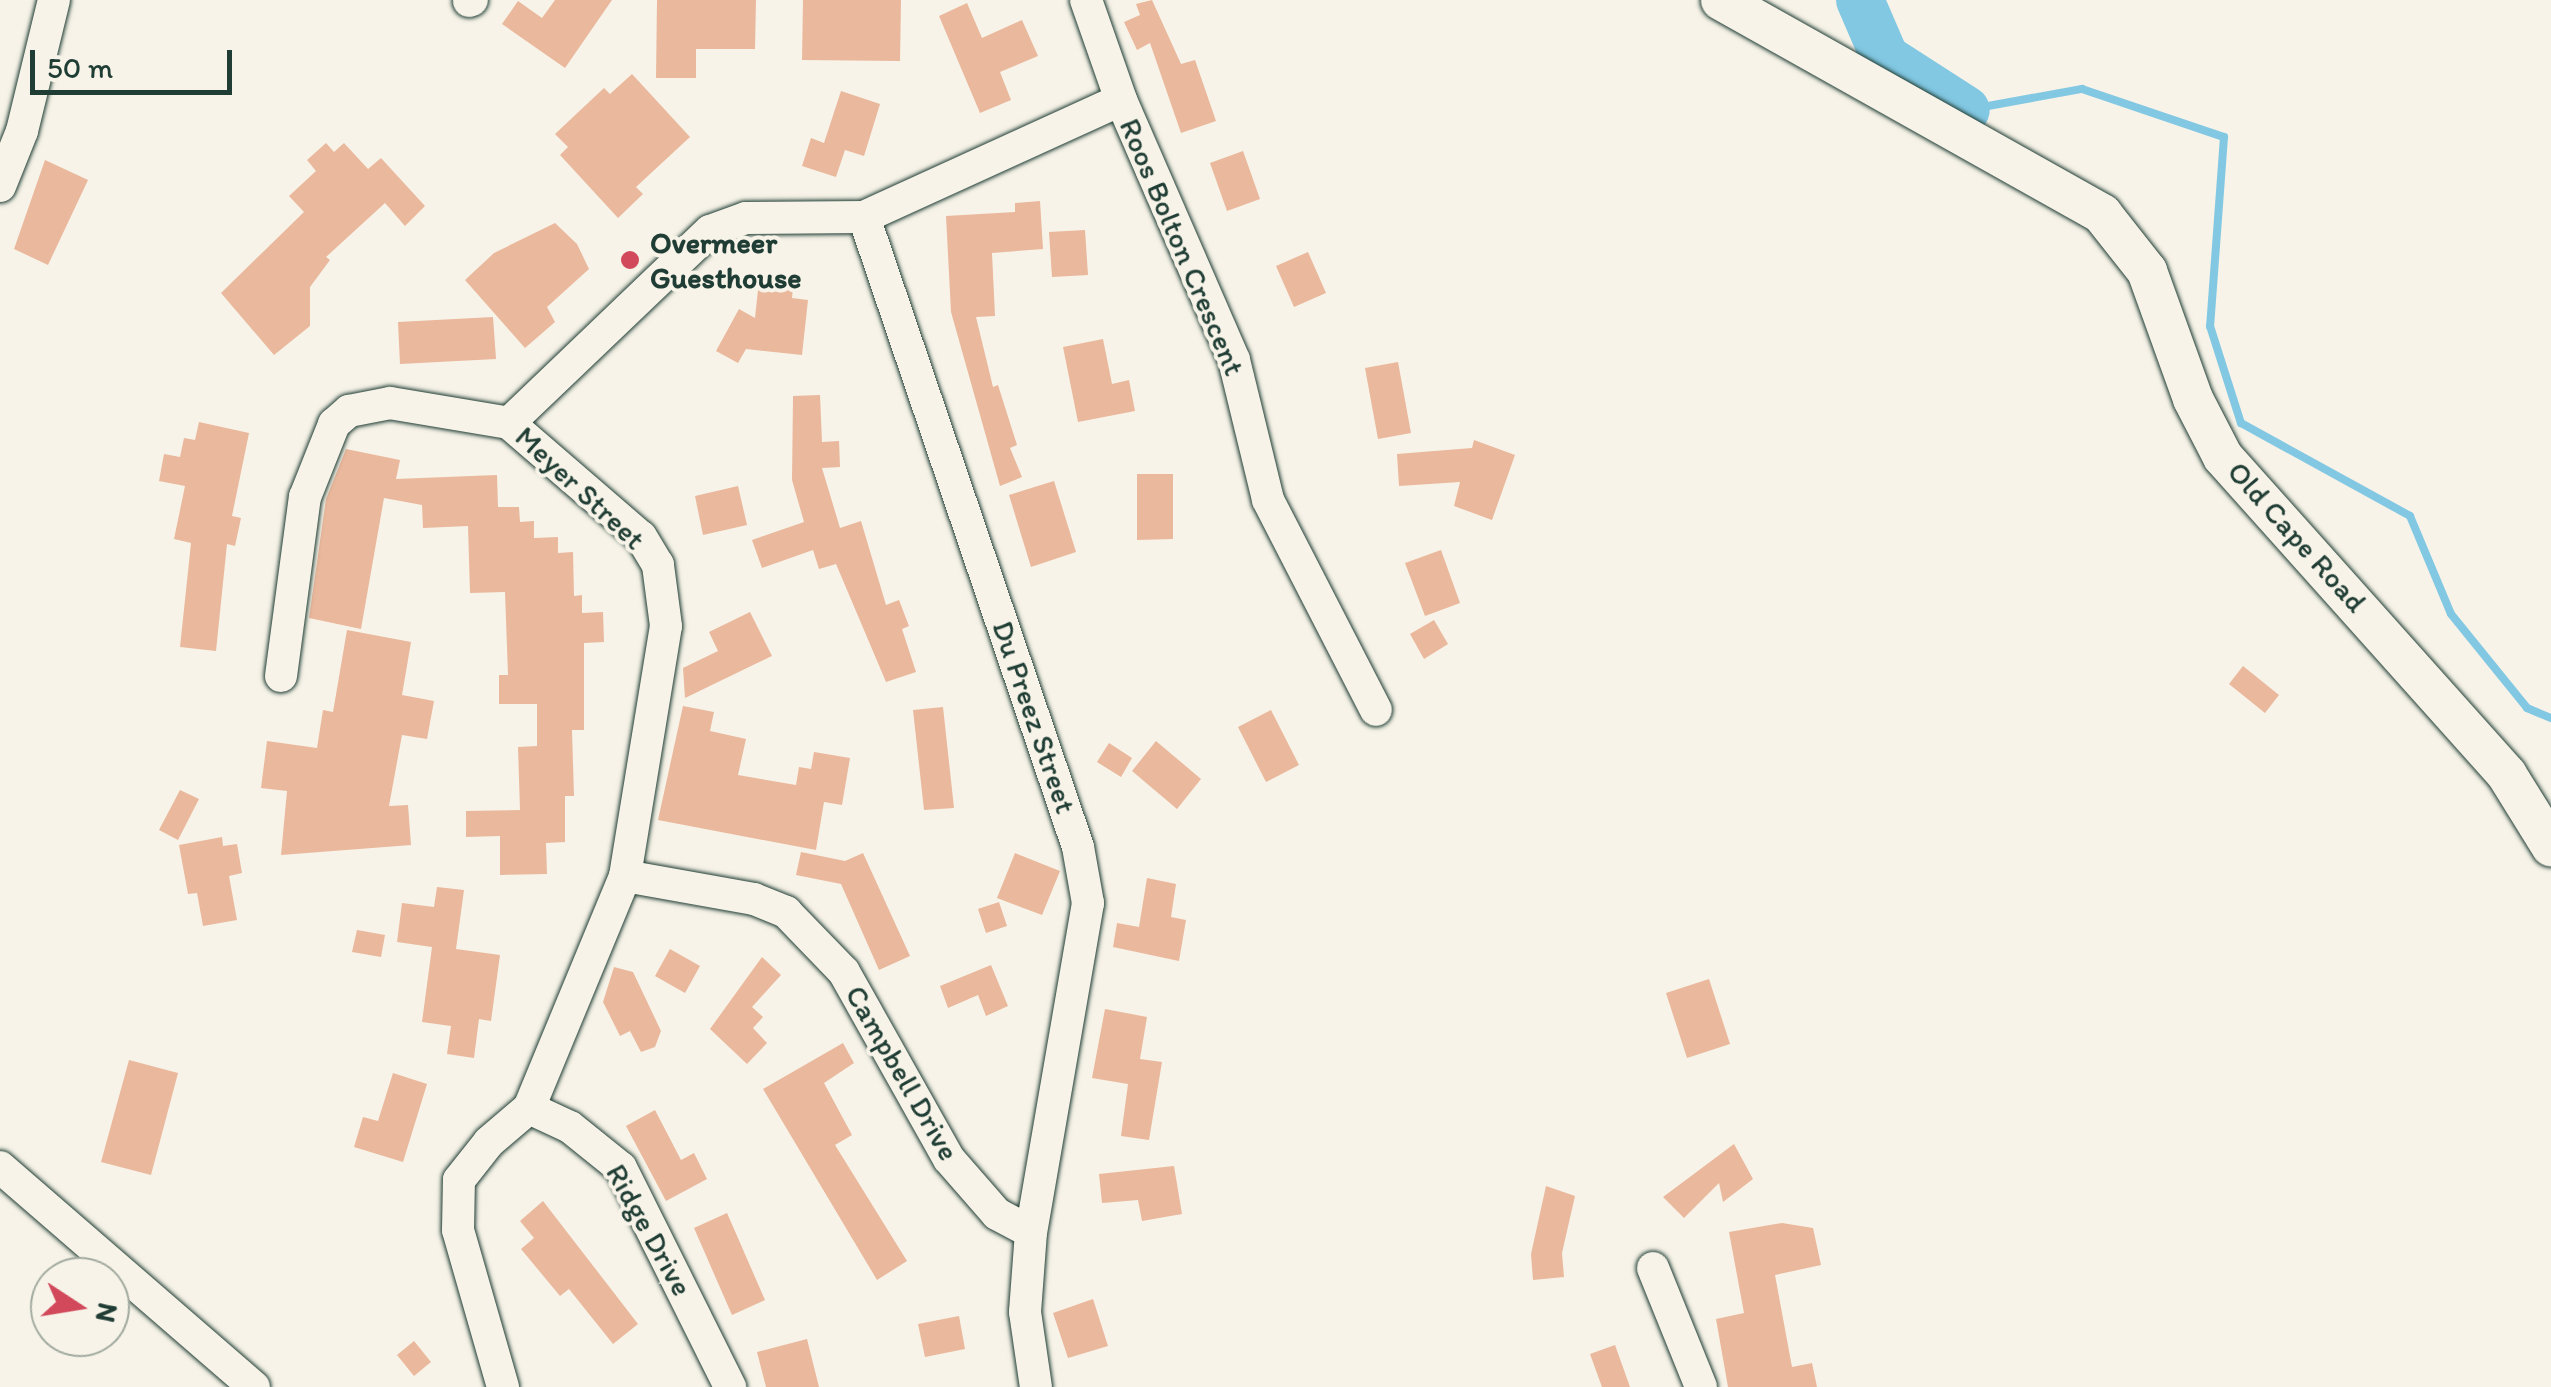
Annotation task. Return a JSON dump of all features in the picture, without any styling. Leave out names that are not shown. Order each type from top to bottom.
[{"type":"street","points":[[0,186],[22,131],[54,0]]},
{"type":"street","name":"Roos Bolton Crescent","points":[[1086,0],[1121,100],[1234,360],[1268,500],[1376,710]]},
{"type":"street","name":"Old Cape Road","points":[[1721,0],[2060,186],[2116,228],[2147,271],[2193,399],[2223,457],[2507,775],[2551,846]]},
{"type":"street","name":"Meyer Street","points":[[503,1387],[458,1230],[456,1198],[474,1158],[530,1108],[625,876],[666,626],[664,588],[641,537],[509,423],[710,231],[746,218],[864,217],[1121,100]]},
{"type":"street","name":"Du Preez Street","points":[[864,217],[1078,847],[1088,903],[1031,1232]]},
{"type":"street","points":[[281,676],[305,497],[334,424],[349,411],[390,403],[509,423]]},
{"type":"street","name":"Campbell Drive","points":[[625,876],[754,899],[786,912],[812,933],[844,972],[972,1190],[1031,1232]]},
{"type":"street","name":"Ridge Drive","points":[[530,1108],[570,1127],[621,1168],[730,1387]]},
{"type":"street","points":[[0,1167],[254,1387]]},
{"type":"street","points":[[1031,1232],[1025,1312],[1036,1387]]},
{"type":"street","points":[[1653,1268],[1700,1387]]},
{"type":"building","points":[[555,0],[612,0],[565,68],[502,24],[518,1],[542,18]]},
{"type":"building","points":[[657,0],[756,0],[755,49],[696,49],[696,78],[656,78]]},
{"type":"building","points":[[803,0],[901,0],[900,61],[802,60]]},
{"type":"building","points":[[1152,0],[1181,64],[1195,60],[1216,121],[1181,133],[1150,43],[1137,50],[1124,22],[1140,15],[1136,4]]},
{"type":"building","points":[[967,3],[982,38],[1022,20],[1038,56],[1000,72],[1011,100],[980,113],[939,16]]},
{"type":"building","points":[[632,74],[690,137],[636,187],[643,194],[618,218],[560,155],[568,147],[555,134],[604,88],[610,94]]},
{"type":"building","points":[[841,91],[880,104],[864,156],[845,150],[836,177],[802,166],[811,138],[824,143]]},
{"type":"building","points":[[326,143],[334,152],[344,143],[368,169],[381,158],[425,206],[405,226],[385,203],[326,257],[330,260],[310,287],[310,326],[274,355],[221,293],[304,212],[289,196],[316,171],[307,160]]},
{"type":"building","points":[[1243,151],[1260,199],[1227,211],[1210,163]]},
{"type":"building","points":[[45,160],[88,180],[48,265],[14,249]]},
{"type":"building","points":[[1040,201],[1043,249],[992,253],[995,316],[976,317],[993,387],[998,385],[1017,445],[1010,448],[1022,477],[1000,486],[951,312],[946,216],[1015,212],[1015,203]]},
{"type":"building","points":[[555,223],[577,244],[589,269],[547,307],[555,322],[525,348],[465,280],[494,253]]},
{"type":"building","points":[[1085,230],[1088,275],[1052,277],[1049,232]]},
{"type":"building","points":[[1308,252],[1326,293],[1294,307],[1276,266]]},
{"type":"building","points":[[769,275],[794,278],[792,298],[808,300],[802,355],[746,349],[738,363],[716,351],[739,309],[755,318],[758,290],[767,291]]},
{"type":"building","points":[[493,317],[496,359],[400,364],[398,322]]},
{"type":"building","points":[[1103,339],[1112,384],[1129,380],[1135,411],[1078,422],[1063,347]]},
{"type":"building","points":[[1398,362],[1411,433],[1378,439],[1365,368]]},
{"type":"building","points":[[820,395],[822,442],[839,441],[840,467],[822,468],[840,528],[861,521],[886,605],[899,600],[909,626],[902,629],[916,672],[886,682],[836,564],[819,569],[813,550],[762,568],[752,540],[804,522],[792,480],[793,396]]},
{"type":"building","points":[[199,422],[249,433],[232,516],[241,518],[235,546],[227,544],[216,651],[180,647],[191,543],[174,539],[185,486],[159,481],[164,454],[180,457],[184,438],[195,440]]},
{"type":"building","points":[[1474,440],[1515,455],[1492,520],[1454,506],[1460,482],[1399,486],[1397,454],[1472,448]]},
{"type":"building","points":[[346,449],[400,460],[396,479],[497,475],[498,507],[519,507],[520,522],[534,521],[534,538],[558,537],[558,553],[573,552],[574,596],[582,595],[582,613],[603,612],[604,642],[584,643],[584,730],[572,730],[574,796],[565,796],[565,842],[546,843],[547,874],[500,875],[500,836],[466,837],[466,811],[520,810],[518,747],[537,746],[537,704],[499,704],[499,675],[508,675],[505,592],[470,593],[468,526],[423,528],[422,505],[384,498],[361,629],[309,618],[326,499]]},
{"type":"building","points":[[1137,474],[1173,474],[1173,539],[1137,540]]},
{"type":"building","points":[[1054,481],[1076,552],[1031,567],[1009,495]]},
{"type":"building","points":[[738,486],[747,525],[703,535],[695,496]]},
{"type":"building","points":[[1441,550],[1460,603],[1425,616],[1405,563]]},
{"type":"building","points":[[750,612],[772,656],[685,698],[683,668],[718,651],[709,632]]},
{"type":"building","points":[[1434,620],[1448,644],[1424,659],[1410,634]]},
{"type":"building","points":[[347,630],[411,642],[402,695],[434,701],[427,739],[402,735],[389,806],[408,805],[411,845],[281,855],[287,791],[261,788],[267,741],[317,748],[323,710],[333,712]]},
{"type":"building","points":[[2243,666],[2279,695],[2265,713],[2229,684]]},
{"type":"building","points":[[683,706],[714,712],[710,731],[746,739],[738,775],[796,785],[799,767],[811,769],[814,752],[850,758],[842,805],[824,802],[816,850],[658,820]]},
{"type":"building","points":[[943,707],[954,808],[924,810],[913,710]]},
{"type":"building","points":[[1271,710],[1299,765],[1266,782],[1238,727]]},
{"type":"building","points":[[1156,741],[1201,779],[1177,809],[1132,771]]},
{"type":"building","points":[[1109,743],[1132,758],[1121,777],[1097,762]]},
{"type":"building","points":[[180,790],[199,799],[178,840],[159,830]]},
{"type":"building","points":[[222,837],[223,846],[237,844],[242,873],[229,876],[237,920],[203,926],[197,893],[188,894],[179,845]]},
{"type":"building","points":[[801,852],[845,861],[863,853],[910,956],[879,970],[841,884],[796,875]]},
{"type":"building","points":[[1015,853],[1060,871],[1042,915],[997,898]]},
{"type":"building","points":[[1147,878],[1176,884],[1171,917],[1186,920],[1179,961],[1113,947],[1117,923],[1139,927]]},
{"type":"building","points":[[437,887],[464,890],[456,949],[500,955],[491,1021],[479,1019],[474,1058],[447,1054],[451,1026],[422,1022],[432,947],[397,942],[402,903],[434,907]]},
{"type":"building","points":[[999,902],[1007,926],[986,933],[978,909]]},
{"type":"building","points":[[357,930],[385,935],[381,957],[352,952]]},
{"type":"building","points":[[670,949],[700,966],[685,993],[655,976]]},
{"type":"building","points":[[762,957],[781,975],[752,1007],[763,1017],[753,1028],[767,1043],[747,1064],[710,1029]]},
{"type":"building","points":[[991,965],[1008,1006],[986,1016],[978,995],[948,1008],[940,986]]},
{"type":"building","points":[[614,967],[633,972],[661,1031],[655,1047],[641,1052],[630,1031],[620,1036],[603,1002]]},
{"type":"building","points":[[1709,979],[1730,1044],[1687,1058],[1666,993]]},
{"type":"building","points":[[1105,1009],[1147,1017],[1140,1059],[1162,1062],[1149,1140],[1121,1136],[1128,1084],[1092,1078]]},
{"type":"building","points":[[843,1043],[854,1063],[824,1083],[852,1135],[835,1145],[907,1261],[877,1280],[763,1089]]},
{"type":"building","points":[[129,1060],[178,1073],[151,1175],[101,1162]]},
{"type":"building","points":[[393,1073],[427,1084],[403,1162],[354,1147],[363,1117],[378,1121]]},
{"type":"building","points":[[655,1110],[681,1160],[694,1153],[707,1179],[666,1201],[626,1126]]},
{"type":"building","points":[[1734,1144],[1753,1179],[1723,1202],[1719,1183],[1684,1218],[1663,1197]]},
{"type":"building","points":[[1174,1166],[1182,1214],[1142,1221],[1138,1200],[1102,1203],[1099,1174]]},
{"type":"building","points":[[1546,1186],[1575,1196],[1562,1253],[1564,1277],[1533,1280],[1531,1254]]},
{"type":"building","points":[[543,1201],[638,1324],[613,1344],[569,1289],[560,1296],[521,1249],[534,1238],[520,1221]]},
{"type":"building","points":[[727,1213],[765,1300],[732,1315],[694,1228]]},
{"type":"building","points":[[1782,1223],[1813,1228],[1821,1265],[1775,1275],[1792,1367],[1812,1363],[1817,1387],[1728,1387],[1716,1319],[1744,1313],[1729,1232]]},
{"type":"building","points":[[1093,1299],[1108,1346],[1068,1358],[1053,1313]]},
{"type":"building","points":[[959,1316],[965,1349],[925,1357],[918,1324]]},
{"type":"building","points":[[807,1339],[819,1387],[766,1387],[757,1352]]},
{"type":"building","points":[[414,1341],[431,1362],[414,1376],[397,1355]]},
{"type":"building","points":[[1615,1345],[1630,1387],[1602,1387],[1590,1354]]},
{"type":"waterway","points":[[1860,0],[1885,58],[1966,110]]},
{"type":"waterway","points":[[1966,110],[2082,89],[2224,137],[2210,326],[2241,423],[2410,516],[2451,614],[2527,708],[2551,718]]},
{"type":"place","name":"Overmeer Guesthouse","points":[[630,260]]}]
